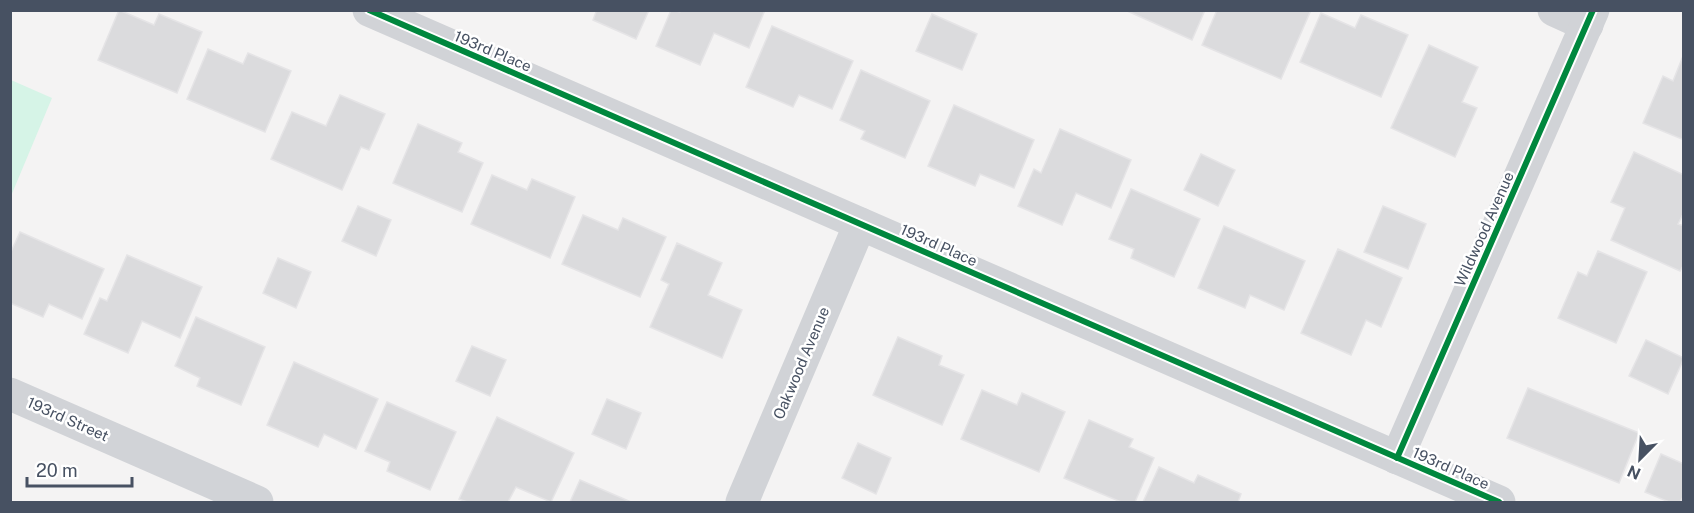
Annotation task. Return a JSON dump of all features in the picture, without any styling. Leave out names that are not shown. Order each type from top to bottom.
[{"type":"street","points":[[1554,10],[1590,18]]},
{"type":"street","name":"193rd Place","points":[[376,12],[1499,502]]},
{"type":"street","name":"Wildwood Avenue","points":[[1397,458],[1590,18]]},
{"type":"street","name":"Oakwood Avenue","points":[[742,502],[860,224]]},
{"type":"street","name":"193rd Street","points":[[10,394],[257,502]]},
{"type":"green space","points":[[11,80],[52,98],[11,196]]},
{"type":"building","points":[[119,10],[154,25],[159,14],[202,32],[177,93],[98,60]]},
{"type":"building","points":[[594,10],[649,10],[636,39],[593,20],[596,12]]},
{"type":"building","points":[[671,10],[680,12],[681,10],[765,10],[749,48],[714,33],[700,65],[656,46]]},
{"type":"building","points":[[1125,10],[1205,10],[1192,40]]},
{"type":"building","points":[[1217,10],[1311,10],[1281,79],[1202,45]]},
{"type":"building","points":[[1321,13],[1355,28],[1361,15],[1408,35],[1381,97],[1300,62]]},
{"type":"building","points":[[932,14],[977,34],[962,70],[916,51]]},
{"type":"building","points":[[772,26],[853,61],[832,109],[799,95],[793,107],[746,87]]},
{"type":"building","points":[[1429,45],[1478,67],[1462,102],[1477,108],[1455,157],[1391,128]]},
{"type":"building","points":[[208,49],[243,64],[248,53],[291,71],[265,132],[187,99]]},
{"type":"building","points":[[1683,56],[1684,140],[1643,123],[1663,76],[1673,81]]},
{"type":"building","points":[[861,70],[930,101],[905,158],[861,139],[865,131],[840,120]]},
{"type":"building","points":[[340,95],[385,114],[369,150],[361,147],[342,190],[271,159],[292,112],[326,126]]},
{"type":"building","points":[[954,105],[1034,140],[1014,188],[980,174],[975,186],[928,166]]},
{"type":"building","points":[[418,124],[462,143],[458,152],[483,163],[462,212],[393,183]]},
{"type":"building","points":[[1060,129],[1131,160],[1111,208],[1076,193],[1062,225],[1018,206],[1034,169],[1041,173]]},
{"type":"building","points":[[1634,152],[1684,175],[1684,212],[1678,224],[1684,226],[1684,264],[1680,271],[1611,240],[1625,208],[1611,202]]},
{"type":"building","points":[[1201,154],[1235,170],[1218,206],[1184,190]]},
{"type":"building","points":[[492,175],[527,190],[532,179],[575,197],[550,258],[471,224]]},
{"type":"building","points":[[1131,189],[1200,219],[1174,277],[1131,258],[1134,249],[1109,239]]},
{"type":"building","points":[[358,206],[391,220],[376,256],[342,241]]},
{"type":"building","points":[[1383,206],[1426,224],[1408,269],[1364,252]]},
{"type":"building","points":[[583,215],[618,230],[623,218],[666,237],[640,297],[562,264]]},
{"type":"building","points":[[1224,226],[1305,261],[1284,310],[1250,295],[1245,308],[1198,288]]},
{"type":"building","points":[[20,232],[104,269],[82,319],[49,304],[43,317],[10,303],[10,254]]},
{"type":"building","points":[[677,243],[722,263],[708,295],[742,310],[722,358],[650,327],[669,284],[661,280]]},
{"type":"building","points":[[1338,249],[1402,278],[1381,327],[1366,320],[1351,355],[1301,333]]},
{"type":"building","points":[[1598,251],[1647,272],[1616,343],[1558,318],[1578,272],[1587,276]]},
{"type":"building","points":[[127,255],[202,287],[180,338],[142,321],[128,353],[84,334],[100,298],[107,301]]},
{"type":"building","points":[[278,258],[311,272],[296,308],[263,293]]},
{"type":"building","points":[[196,317],[265,347],[241,405],[197,386],[200,378],[175,366]]},
{"type":"building","points":[[898,337],[942,356],[939,365],[964,375],[942,425],[873,395]]},
{"type":"building","points":[[1646,340],[1684,358],[1668,394],[1629,376]]},
{"type":"building","points":[[472,346],[506,360],[490,396],[456,381]]},
{"type":"building","points":[[294,362],[378,399],[356,449],[324,434],[318,447],[267,425]]},
{"type":"building","points":[[1528,388],[1639,433],[1619,483],[1507,438]]},
{"type":"building","points":[[982,390],[1017,405],[1022,393],[1065,412],[1039,472],[961,439]]},
{"type":"building","points":[[607,399],[641,413],[626,449],[592,434]]},
{"type":"building","points":[[387,402],[456,432],[430,490],[387,471],[390,462],[365,451]]},
{"type":"building","points":[[497,417],[574,453],[551,502],[516,487],[508,502],[467,502],[459,499]]},
{"type":"building","points":[[1089,420],[1133,439],[1129,447],[1154,458],[1135,502],[1121,502],[1064,478]]},
{"type":"building","points":[[858,443],[891,458],[876,494],[842,478]]},
{"type":"building","points":[[1661,454],[1684,464],[1684,495],[1680,502],[1669,502],[1645,492]]},
{"type":"building","points":[[1159,467],[1194,483],[1198,475],[1241,494],[1238,502],[1143,502]]},
{"type":"building","points":[[580,480],[631,502],[570,502]]},
{"type":"cycle path","points":[[369,10],[1499,502]]},
{"type":"cycle path","points":[[1397,458],[1593,10]]}]
